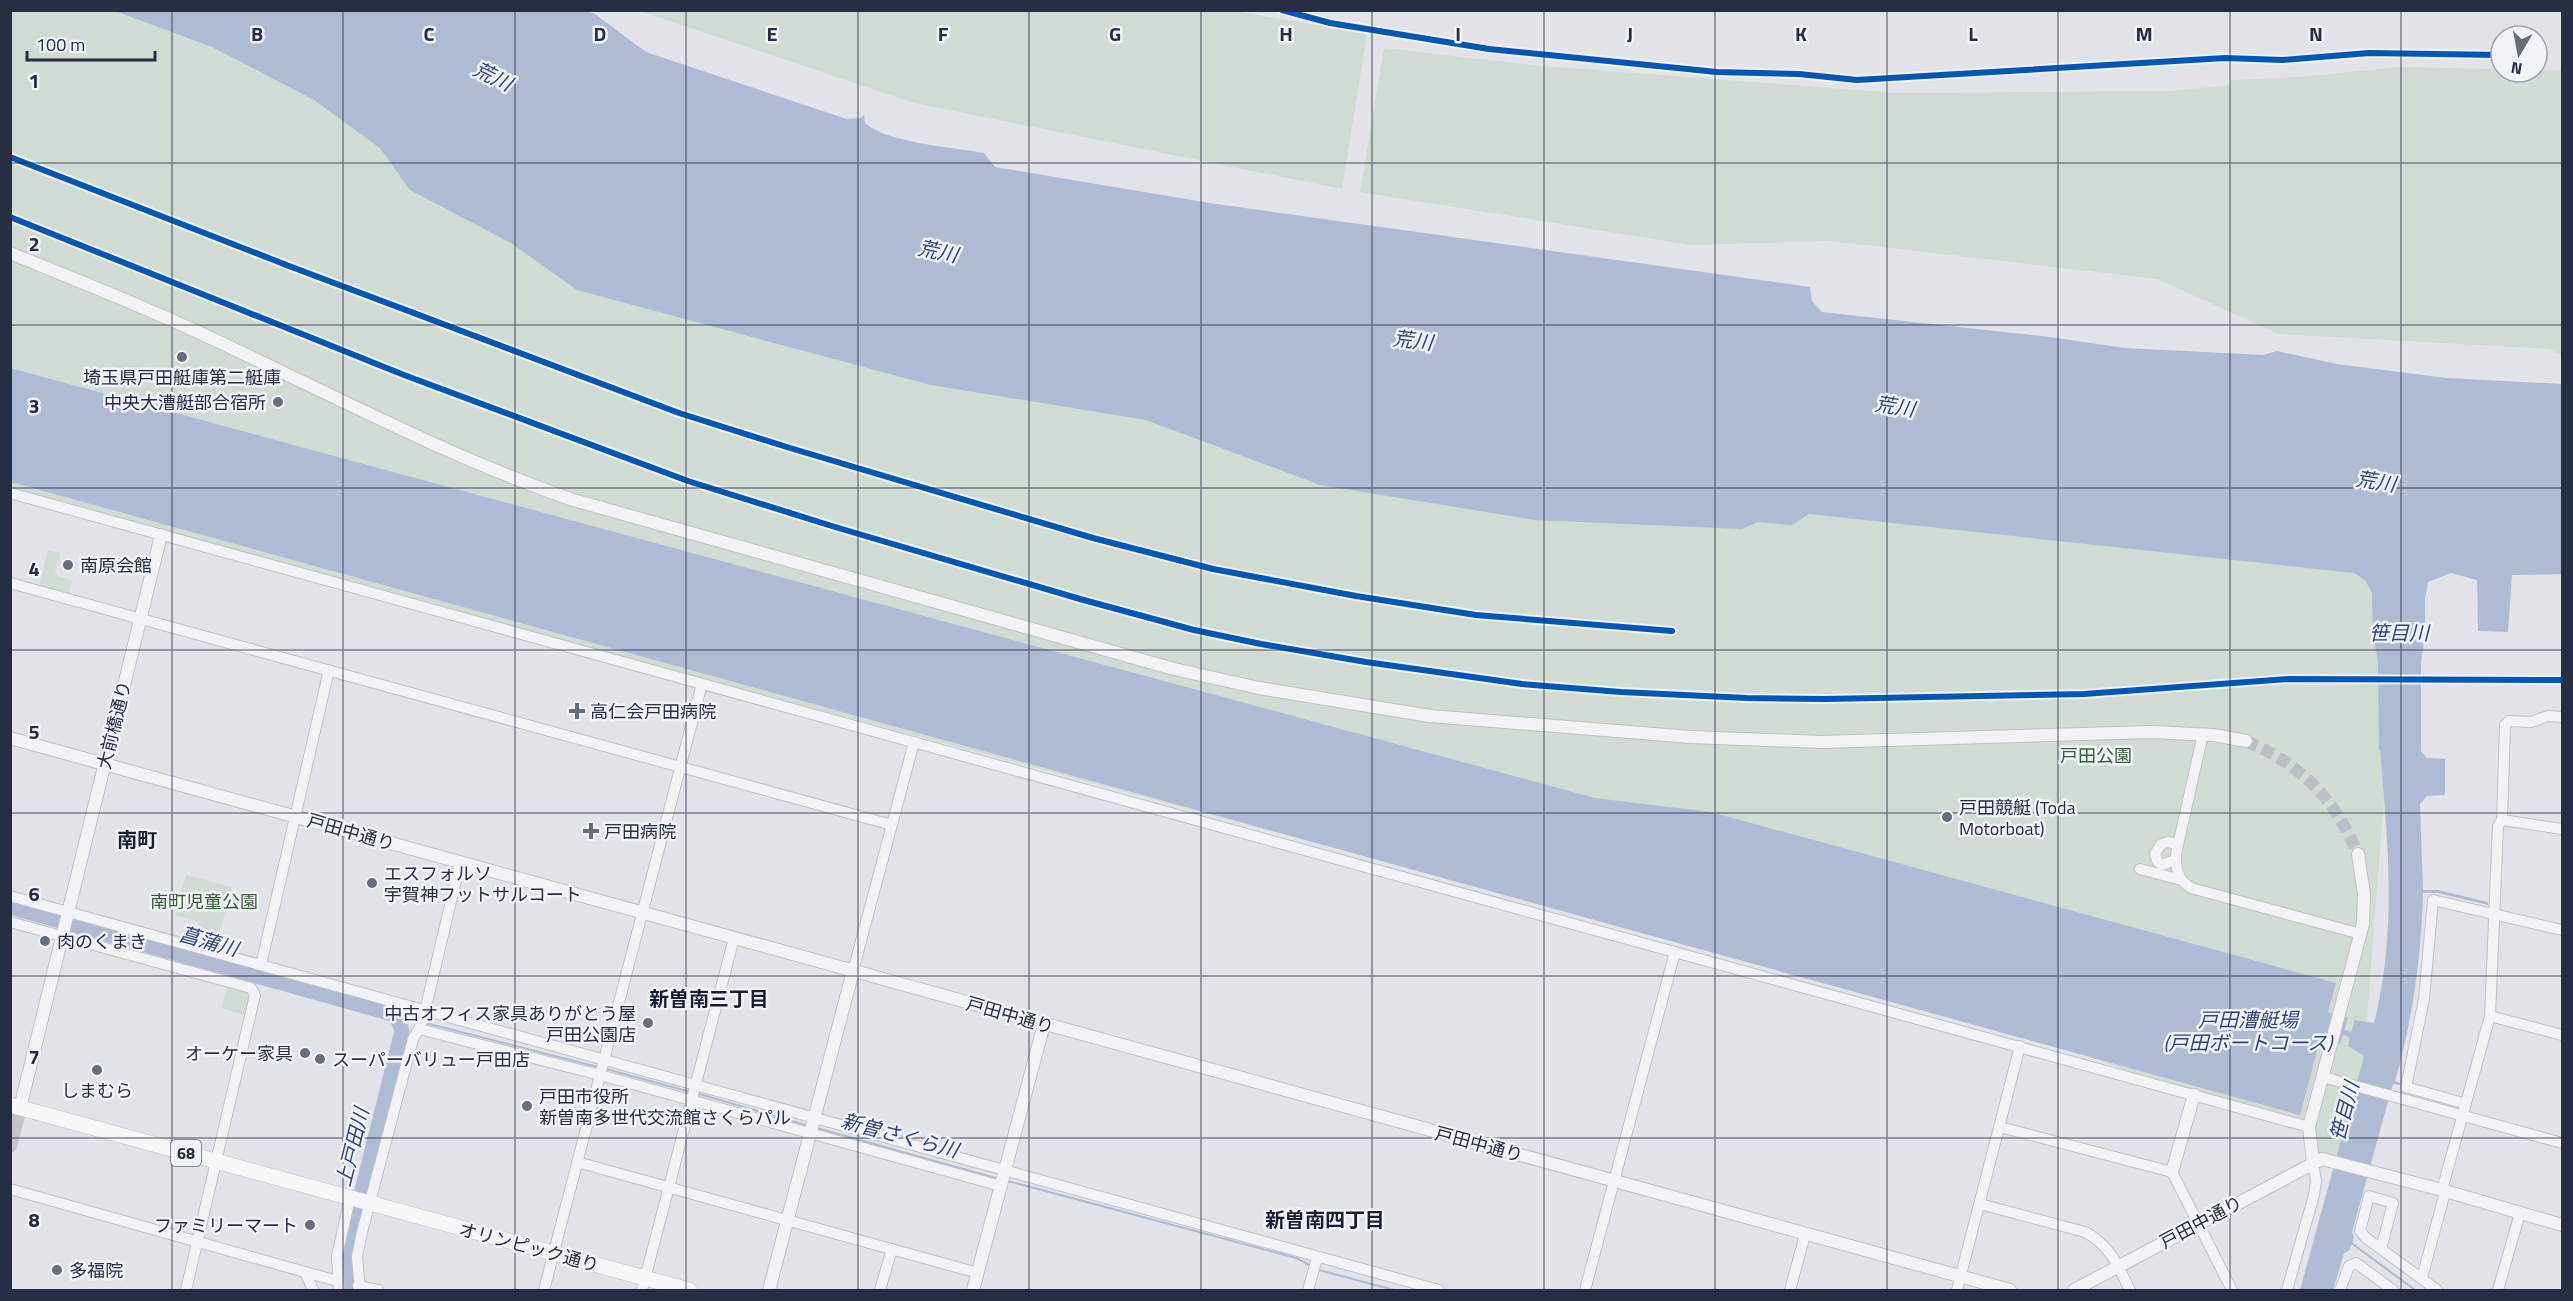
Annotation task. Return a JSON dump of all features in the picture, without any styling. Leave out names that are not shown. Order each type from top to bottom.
[{"type":"main road","points":[[10,1146],[15,1107]]},
{"type":"main road","name":"68","points":[[15,1107],[369,1203]]},
{"type":"main road","name":"オリンピック通り","points":[[369,1203],[554,1253],[644,1285],[689,1290]]},
{"type":"street","points":[[10,253],[198,332],[442,449],[570,499],[1174,669],[1259,688],[1430,716],[1691,737],[1822,742],[2150,732],[2203,734],[2246,741]]},
{"type":"street","points":[[10,493],[2309,1127]]},
{"type":"street","name":"大前橋通り","points":[[62,935],[161,535]]},
{"type":"street","points":[[10,584],[892,825]]},
{"type":"street","points":[[261,965],[329,670]]},
{"type":"street","points":[[544,1290],[702,684]]},
{"type":"street","points":[[2422,1278],[2444,1196],[2442,1190],[2458,1114],[2466,1104],[2490,1016],[2498,826],[2502,820],[2505,725],[2509,721],[2531,722],[2548,716],[2562,717]]},
{"type":"street","points":[[2181,880],[2175,860],[2203,734]]},
{"type":"street","name":"戸田中通り","points":[[10,738],[2010,1290]]},
{"type":"street","points":[[769,1290],[914,742]]},
{"type":"street","points":[[2502,820],[2562,829]]},
{"type":"street","points":[[2175,860],[2162,865],[2157,861],[2155,854],[2161,844],[2168,842],[2178,844]]},
{"type":"street","points":[[2287,1290],[2316,1181],[2309,1127],[2328,1074],[2361,934],[2364,894],[2358,854]]},
{"type":"street","points":[[378,1290],[359,1288],[357,1257],[369,1203],[413,1039],[422,1021],[460,863]]},
{"type":"street","points":[[2140,869],[2181,880],[2191,888],[2361,934]]},
{"type":"street","points":[[10,896],[67,914],[261,965],[422,1021],[813,1125],[1003,1179],[1439,1290]]},
{"type":"street","points":[[2466,1104],[2406,1088],[2422,1008],[2433,900],[2562,930]]},
{"type":"street","points":[[10,922],[251,988],[255,995],[186,1290]]},
{"type":"street","points":[[15,1107],[62,935]]},
{"type":"street","points":[[644,1285],[734,938]]},
{"type":"street","points":[[1585,1290],[1675,952]]},
{"type":"street","points":[[2490,1016],[2562,1035]]},
{"type":"street","points":[[422,1021],[813,1125],[1003,1179]]},
{"type":"street","points":[[973,1290],[1044,1024]]},
{"type":"street","points":[[1957,1290],[2020,1046]]},
{"type":"street","points":[[2328,1074],[2562,1143]]},
{"type":"street","points":[[2193,1095],[2172,1172],[2232,1290]]},
{"type":"street","points":[[2000,1128],[2172,1172]]},
{"type":"street","name":"戸田中通り","points":[[2074,1290],[2322,1159],[2330,1159],[2442,1190]]},
{"type":"street","points":[[578,1162],[978,1273]]},
{"type":"street","points":[[10,1189],[305,1272],[338,1286],[337,1256],[351,1198]]},
{"type":"street","points":[[2442,1190],[2562,1225]]},
{"type":"street","points":[[2381,1249],[2393,1203],[2369,1196],[2360,1231],[2381,1249],[2437,1290]]},
{"type":"street","points":[[1980,1204],[2085,1232],[2108,1248],[2130,1290]]},
{"type":"street","points":[[2498,1290],[2520,1213]]},
{"type":"street","points":[[1790,1290],[1805,1235]]},
{"type":"street","points":[[880,1290],[892,1249]]},
{"type":"street","points":[[2340,1290],[2349,1266],[2356,1263],[2393,1290]]},
{"type":"street","points":[[1308,1290],[1314,1268]]},
{"type":"street","points":[[305,1272],[313,1290]]},
{"type":"green space","name":"戸田公園","points":[[311,10],[2407,507],[2364,1055],[2352,1167],[2313,1163],[2309,1127],[2194,1095],[2093,1058],[1856,982],[1290,836],[11,493],[11,11]]},
{"type":"green space","points":[[640,11],[1235,11],[1367,34],[1342,189],[914,103]]},
{"type":"green space","points":[[1384,48],[1542,66],[1898,93],[2170,91],[2231,85],[2231,80],[2300,77],[2400,67],[2489,69],[2489,84],[2549,84],[2549,70],[2562,70],[2562,356],[2550,349],[2279,334],[2157,279],[1830,241],[1691,245],[1360,192]]},
{"type":"green space","points":[[48,550],[60,553],[55,575],[72,580],[69,594],[39,587]]},
{"type":"green space","name":"南町児童公園","points":[[186,875],[232,887],[216,946],[195,940],[199,922],[175,915]]},
{"type":"green space","points":[[228,986],[248,992],[251,996],[245,1015],[221,1008]]},
{"type":"water","points":[[115,11],[586,11],[595,14],[646,52],[847,119],[860,118],[864,115],[865,123],[875,130],[904,140],[984,153],[995,167],[1216,204],[1810,287],[1812,301],[1822,312],[2050,337],[2124,348],[2264,355],[2277,351],[2337,364],[2446,378],[2562,384],[2562,574],[2512,575],[2508,632],[2478,631],[2477,580],[2451,573],[2428,582],[2421,662],[2421,751],[2427,758],[2445,759],[2445,795],[2427,796],[2420,804],[2423,890],[2438,890],[2488,902],[2488,905],[2438,893],[2423,893],[2415,988],[2407,1034],[2395,1081],[2401,1083],[2400,1085],[2393,1084],[2352,1232],[2354,1238],[2349,1251],[2344,1253],[2333,1290],[2300,1290],[2364,1056],[2348,1046],[2350,1037],[2343,1035],[2340,1044],[2320,1040],[2300,1115],[11,482],[10,368],[1595,798],[1711,812],[2336,983],[2328,1012],[2348,1018],[2344,1030],[2351,1032],[2355,1020],[2374,1023],[2386,955],[2389,887],[2386,819],[2379,749],[2378,661],[2373,636],[2372,593],[2365,580],[2354,573],[1809,514],[1792,525],[1758,522],[1742,529],[1535,520],[1320,485],[1146,420],[931,385],[577,290],[511,243],[410,190],[380,148],[314,100],[212,47]]},
{"type":"waterway","name":"菖蒲川","points":[[10,907],[396,1015],[402,1031],[349,1242],[346,1272],[350,1290]]},
{"type":"waterway","name":"新曽さくら川","points":[[396,1015],[418,1021]]},
{"type":"waterway","name":"新曽さくら川","points":[[426,1023],[598,1067]]},
{"type":"waterway","name":"新曽さくら川","points":[[606,1069],[691,1092]]},
{"type":"waterway","name":"新曽さくら川","points":[[696,1093],[809,1126]]},
{"type":"waterway","name":"新曽さくら川","points":[[817,1128],[999,1179]]},
{"type":"waterway","name":"新曽さくら川","points":[[1008,1181],[1296,1258],[1311,1266]]},
{"type":"waterway","points":[[2350,1242],[2415,1290]]},
{"type":"waterway","name":"新曽さくら川","points":[[1319,1270],[1394,1290]]},
{"type":"tunnel","points":[[2246,741],[2284,761],[2314,786],[2338,816],[2358,854]]},
{"type":"cycle path","points":[[1282,10],[1330,23],[1489,49],[1717,72],[1799,74],[1857,80],[2225,58],[2283,60],[2369,53],[2489,55]]},
{"type":"cycle path","points":[[10,157],[289,266],[679,413],[1093,538],[1213,569],[1356,596],[1476,615],[1672,631]]},
{"type":"cycle path","points":[[10,217],[404,375],[688,481],[1080,599],[1194,630],[1261,644],[1366,662],[1522,684],[1621,692],[1747,698],[1824,699],[2084,694],[2289,679],[2562,680]]},
{"type":"place","name":"埼玉県戸田艇庫第二艇庫","points":[[182,357]]},
{"type":"place","name":"中央大漕艇部合宿所","points":[[278,402]]},
{"type":"place","name":"南原会館","points":[[68,565]]},
{"type":"place","name":"高仁会戸田病院","points":[[577,711]]},
{"type":"place","name":"戸田競艇 (Toda Motorboat)","points":[[1947,817]]},
{"type":"place","name":"戸田病院","points":[[591,831]]},
{"type":"place","name":"エスフォルソ 宇賀神フットサルコート","points":[[372,883]]},
{"type":"place","name":"肉のくまき","points":[[45,941]]},
{"type":"place","name":"中古オフィス家具ありがとう屋 戸田公園店","points":[[648,1023]]},
{"type":"place","name":"オーケー家具","points":[[305,1053]]},
{"type":"place","name":"スーパーバリュー戸田店","points":[[320,1059]]},
{"type":"place","name":"しまむら","points":[[97,1070]]},
{"type":"place","name":"戸田市役所 新曽南多世代交流館さくらパル","points":[[527,1106]]},
{"type":"place","name":"ファミリーマート","points":[[310,1225]]},
{"type":"place","name":"多福院","points":[[57,1270]]},
{"type":"district","name":"南町","points":[[137,839]]},
{"type":"district","name":"新曽南三丁目","points":[[709,998]]},
{"type":"district","name":"新曽南四丁目","points":[[1325,1219]]},
{"type":"water label","name":"荒川","points":[[493,76]]},
{"type":"water label","name":"荒川","points":[[938,251]]},
{"type":"water label","name":"荒川","points":[[1413,340]]},
{"type":"water label","name":"荒川","points":[[1895,406]]},
{"type":"water label","name":"荒川","points":[[2376,481]]},
{"type":"water label","name":"笹目川","points":[[2399,632]]},
{"type":"water label","name":"戸田漕艇場 (戸田ボートコース)","points":[[2248,1030]]},
{"type":"water label","name":"笹目川","points":[[2344,1111]]},
{"type":"water label","name":"上戸田川","points":[[352,1147]]}]
